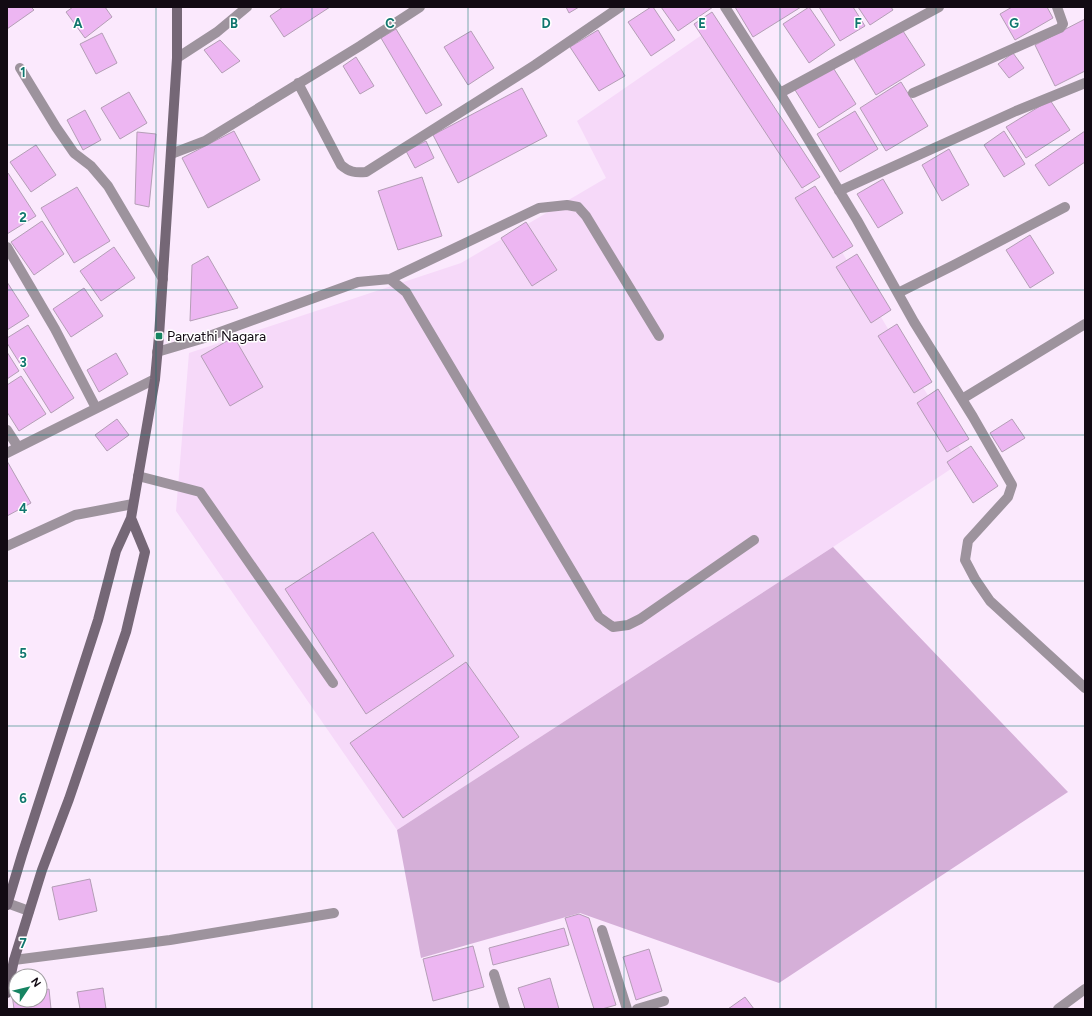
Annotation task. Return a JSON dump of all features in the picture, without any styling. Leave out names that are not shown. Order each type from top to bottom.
[{"type":"main road","points":[[7,904],[24,847],[98,620],[116,551],[131,518],[154,379],[157,352],[177,58],[177,7]]},
{"type":"main road","points":[[7,993],[14,960],[42,870],[126,632],[145,552],[131,518]]},
{"type":"street","points":[[177,58],[218,32],[247,7]]},
{"type":"street","points":[[171,154],[205,140],[360,46],[420,7]]},
{"type":"street","points":[[298,84],[341,164],[348,171],[358,173],[366,172],[535,65],[620,7]]},
{"type":"street","points":[[725,7],[780,93],[857,220],[898,293],[1012,485],[1008,497],[968,541],[965,560],[975,579],[990,601],[1085,688]]},
{"type":"street","points":[[780,93],[939,7]]},
{"type":"street","points":[[912,93],[1060,28],[1063,24],[1057,7]]},
{"type":"street","points":[[20,68],[56,127],[74,153],[91,166],[108,186],[163,279]]},
{"type":"street","points":[[839,191],[1016,111],[1085,83]]},
{"type":"street","points":[[157,352],[201,339],[358,282],[390,279],[539,208],[567,205],[578,207],[586,216],[659,336]]},
{"type":"street","points":[[898,293],[1065,207]]},
{"type":"street","points":[[7,247],[55,329],[96,408]]},
{"type":"street","points":[[390,279],[406,292],[599,617],[613,626],[634,622],[754,540]]},
{"type":"street","points":[[962,399],[1085,324]]},
{"type":"street","points":[[7,453],[154,379]]},
{"type":"street","points":[[7,430],[18,448]]},
{"type":"street","points":[[138,476],[200,492],[333,683]]},
{"type":"street","points":[[7,546],[75,515],[133,504]]},
{"type":"street","points":[[7,904],[29,911]]},
{"type":"street","points":[[14,960],[170,940],[334,913]]},
{"type":"street","points":[[602,930],[627,1009]]},
{"type":"street","points":[[494,974],[504,1009]]},
{"type":"street","points":[[1058,1009],[1085,989]]},
{"type":"street","points":[[637,1009],[664,1001]]},
{"type":"shaded area","points":[[709,30],[966,459],[397,830],[176,511],[189,353],[461,263],[606,178],[577,121]]},
{"type":"shaded area","points":[[833,547],[1068,792],[779,983],[580,913],[421,958],[397,830]]},
{"type":"building","points":[[7,7],[31,7],[34,10],[7,29]]},
{"type":"building","points":[[73,7],[105,7],[112,17],[85,38],[66,12]]},
{"type":"building","points":[[283,7],[330,7],[284,37],[270,16]]},
{"type":"building","points":[[566,7],[579,7],[569,13]]},
{"type":"building","points":[[653,7],[675,40],[651,56],[628,22]]},
{"type":"building","points":[[661,7],[713,7],[678,31]]},
{"type":"building","points":[[735,7],[801,7],[753,37]]},
{"type":"building","points":[[809,7],[835,45],[809,63],[783,24]]},
{"type":"building","points":[[819,7],[853,7],[865,26],[840,41]]},
{"type":"building","points":[[858,7],[891,7],[893,10],[870,25]]},
{"type":"building","points":[[1012,7],[1047,7],[1053,18],[1015,40],[1000,14]]},
{"type":"building","points":[[712,12],[820,177],[802,188],[694,24]]},
{"type":"building","points":[[1085,19],[1085,71],[1055,86],[1035,45]]},
{"type":"building","points":[[396,29],[442,105],[426,114],[381,38]]},
{"type":"building","points":[[598,30],[625,76],[599,91],[570,47]]},
{"type":"building","points":[[471,31],[494,68],[468,85],[444,47]]},
{"type":"building","points":[[903,31],[925,65],[876,95],[854,59]]},
{"type":"building","points":[[102,33],[117,63],[96,74],[80,44]]},
{"type":"building","points":[[220,40],[240,61],[222,73],[204,50]]},
{"type":"building","points":[[1013,53],[1024,68],[1009,78],[998,64]]},
{"type":"building","points":[[356,57],[374,86],[360,94],[343,66]]},
{"type":"building","points":[[832,66],[856,104],[819,128],[795,90]]},
{"type":"building","points":[[901,82],[928,126],[886,151],[860,108]]},
{"type":"building","points":[[522,88],[547,136],[458,183],[433,135]]},
{"type":"building","points":[[129,92],[147,123],[120,139],[101,108]]},
{"type":"building","points":[[1050,100],[1070,130],[1026,158],[1006,127]]},
{"type":"building","points":[[85,110],[101,140],[83,150],[67,120]]},
{"type":"building","points":[[855,111],[878,149],[840,172],[817,134]]},
{"type":"building","points":[[234,131],[260,180],[208,208],[182,158]]},
{"type":"building","points":[[1004,131],[1025,164],[1004,177],[984,145]]},
{"type":"building","points":[[1085,131],[1085,162],[1049,186],[1035,165]]},
{"type":"building","points":[[137,132],[156,134],[149,207],[135,204]]},
{"type":"building","points":[[426,141],[434,158],[415,168],[406,151]]},
{"type":"building","points":[[36,145],[56,175],[31,192],[10,162]]},
{"type":"building","points":[[949,149],[969,185],[942,201],[922,165]]},
{"type":"building","points":[[7,173],[36,216],[7,234]]},
{"type":"building","points":[[422,177],[442,236],[398,250],[378,191]]},
{"type":"building","points":[[883,179],[903,213],[878,228],[857,194]]},
{"type":"building","points":[[815,186],[853,246],[833,258],[795,198]]},
{"type":"building","points":[[77,187],[110,241],[74,263],[41,208]]},
{"type":"building","points":[[42,221],[64,254],[34,275],[11,242]]},
{"type":"building","points":[[526,222],[557,270],[532,286],[501,238]]},
{"type":"building","points":[[1030,235],[1054,273],[1030,288],[1006,250]]},
{"type":"building","points":[[114,247],[135,278],[101,301],[80,271]]},
{"type":"building","points":[[857,254],[891,310],[871,323],[836,267]]},
{"type":"building","points":[[208,256],[238,308],[190,321],[192,265]]},
{"type":"building","points":[[7,282],[29,316],[7,330]]},
{"type":"building","points":[[84,288],[103,316],[71,337],[53,309]]},
{"type":"building","points":[[897,324],[932,382],[914,393],[878,336]]},
{"type":"building","points":[[28,325],[74,398],[51,413],[7,343],[7,338]]},
{"type":"building","points":[[234,337],[263,387],[230,406],[201,356]]},
{"type":"building","points":[[7,352],[19,371],[7,379]]},
{"type":"building","points":[[116,353],[128,374],[99,392],[87,370]]},
{"type":"building","points":[[21,376],[46,414],[19,431],[7,412],[7,385]]},
{"type":"building","points":[[938,389],[969,439],[947,452],[917,403]]},
{"type":"building","points":[[117,419],[129,435],[107,451],[95,435]]},
{"type":"building","points":[[1012,419],[1025,438],[1002,452],[990,433]]},
{"type":"building","points":[[971,446],[998,486],[973,503],[947,462]]},
{"type":"building","points":[[7,461],[31,503],[7,516]]},
{"type":"building","points":[[373,532],[454,656],[366,714],[285,589]]},
{"type":"building","points":[[466,662],[519,737],[403,818],[350,743]]},
{"type":"building","points":[[90,879],[97,911],[59,920],[52,887]]},
{"type":"building","points":[[579,914],[589,918],[616,1005],[602,1009],[594,1009],[565,918]]},
{"type":"building","points":[[564,928],[569,945],[493,965],[489,948]]},
{"type":"building","points":[[473,946],[484,987],[433,1001],[423,959]]},
{"type":"building","points":[[649,949],[662,991],[636,1000],[623,957]]},
{"type":"building","points":[[550,978],[559,1009],[525,1009],[518,988]]},
{"type":"building","points":[[103,988],[106,1009],[80,1009],[77,992]]},
{"type":"building","points":[[48,989],[51,1009],[14,1009],[48,1008]]},
{"type":"building","points":[[745,997],[754,1009],[728,1009]]},
{"type":"place","name":"Parvathi Nagara","points":[[159,336]]}]
